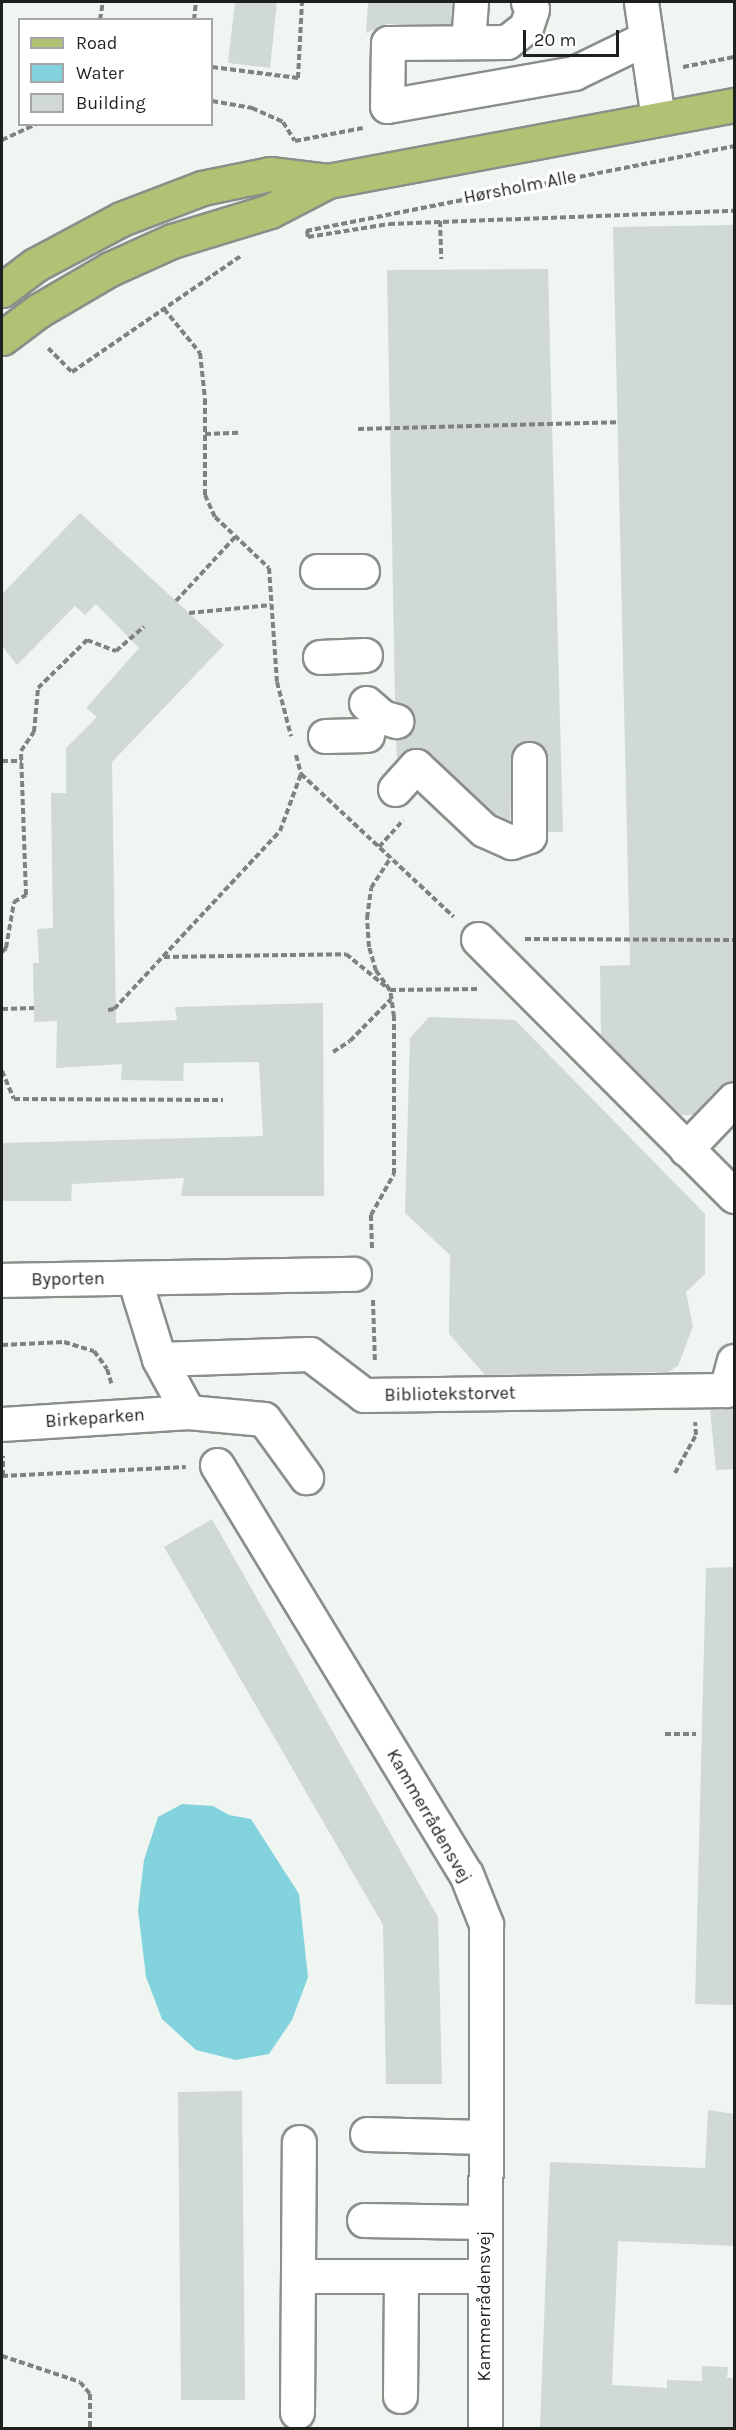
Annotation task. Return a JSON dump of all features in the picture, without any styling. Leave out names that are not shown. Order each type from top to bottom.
[{"type":"main road","points":[[2,338],[38,311],[110,269],[172,241],[270,211],[328,181],[735,105]]},
{"type":"main road","points":[[2,290],[35,265],[122,219],[202,188],[270,174],[328,181]]},
{"type":"street","points":[[468,42],[471,2]]},
{"type":"street","points":[[528,2],[532,9],[526,27],[507,42],[388,44],[387,106],[574,74],[646,38]]},
{"type":"street","points":[[641,2],[658,118]]},
{"type":"street","points":[[317,571],[362,571]]},
{"type":"street","points":[[320,657],[365,655]]},
{"type":"street","points":[[324,736],[376,720]]},
{"type":"street","points":[[402,802],[416,766],[484,830],[511,843],[529,836],[529,759]]},
{"type":"street","points":[[478,939],[735,1196]]},
{"type":"street","points":[[686,1149],[735,1099]]},
{"type":"street","name":"Byporten","points":[[2,1280],[366,1276]]},
{"type":"street","points":[[134,1278],[159,1359],[188,1412],[264,1419],[306,1477]]},
{"type":"street","name":"Bibliotekstorvet","points":[[159,1359],[310,1354],[364,1395],[693,1388],[726,1390],[735,1361]]},
{"type":"street","name":"Birkeparken","points":[[2,1424],[188,1412]]},
{"type":"street","name":"Kammerrådensvej","points":[[217,1466],[466,1874],[482,1914],[488,1961],[484,2137],[485,2428]]},
{"type":"street","points":[[367,2134],[484,2137]]},
{"type":"street","points":[[297,2412],[299,2142]]},
{"type":"street","points":[[364,2220],[484,2222]]},
{"type":"street","points":[[298,2276],[484,2276]]},
{"type":"street","points":[[400,2396],[401,2276]]},
{"type":"path","points":[[100,18],[103,2]]},
{"type":"path","points":[[194,18],[196,2]]},
{"type":"path","points":[[213,67],[298,78],[302,2]]},
{"type":"path","points":[[213,101],[252,108],[273,117],[283,122],[295,141]]},
{"type":"path","points":[[2,140],[32,126]]},
{"type":"path","name":"Hørsholm Alle","points":[[441,221],[308,237],[307,231],[735,146]]},
{"type":"path","points":[[441,259],[441,221],[735,211]]},
{"type":"path","points":[[48,348],[72,372],[252,249]]},
{"type":"path","points":[[164,309],[200,352],[205,434],[205,495],[215,517],[269,568],[277,682],[292,740]]},
{"type":"path","points":[[358,429],[618,422]]},
{"type":"path","points":[[205,434],[238,433]]},
{"type":"path","points":[[176,601],[236,536]]},
{"type":"path","points":[[189,613],[271,605]]},
{"type":"path","points":[[2,952],[6,948],[14,902],[26,895],[21,751],[34,732],[38,688],[87,640],[116,651],[144,627]]},
{"type":"path","points":[[295,751],[301,774],[478,939],[735,940]]},
{"type":"path","points":[[2,761],[22,761]]},
{"type":"path","points":[[108,1010],[114,1010],[280,831],[301,774]]},
{"type":"path","points":[[379,847],[402,802]]},
{"type":"path","points":[[376,1395],[366,1276],[370,1215],[394,1174],[394,1017],[390,990],[376,971],[369,947],[367,918],[371,888],[391,857]]},
{"type":"path","points":[[164,957],[346,954],[390,990],[528,988]]},
{"type":"path","points":[[333,1052],[350,1041],[391,999]]},
{"type":"path","points":[[2,1009],[34,1008]]},
{"type":"path","points":[[2,1065],[2,1071],[14,1100],[223,1100]]},
{"type":"path","points":[[2,1345],[64,1342],[94,1352],[107,1369],[121,1417]]},
{"type":"path","points":[[675,1473],[696,1435],[693,1388]]},
{"type":"path","points":[[2,1476],[217,1466]]},
{"type":"path","points":[[665,1734],[696,1734]]},
{"type":"path","points":[[2,2356],[80,2382],[90,2394],[90,2428]]},
{"type":"water","points":[[182,1804],[213,1806],[229,1815],[251,1819],[299,1894],[308,1977],[292,2020],[269,2054],[236,2060],[196,2050],[162,2019],[146,1977],[138,1910],[144,1860],[158,1817]]},
{"type":"building","points":[[235,2],[277,2],[270,68],[228,63]]},
{"type":"building","points":[[368,2],[452,2],[451,24],[388,24],[366,33]]},
{"type":"building","points":[[735,225],[735,1081],[720,1086],[693,1115],[681,1115],[601,1036],[600,966],[630,965],[613,227]]},
{"type":"building","points":[[548,269],[563,832],[548,832],[548,759],[538,743],[520,743],[513,750],[510,821],[495,814],[428,752],[411,748],[397,758],[396,739],[409,734],[414,717],[409,708],[395,701],[387,270]]},
{"type":"building","points":[[80,513],[224,645],[112,762],[116,1023],[177,1020],[175,1007],[323,1003],[324,1196],[181,1196],[184,1178],[72,1184],[71,1201],[2,1201],[2,1143],[263,1136],[259,1062],[184,1063],[183,1081],[121,1080],[122,1064],[56,1068],[57,1021],[34,1022],[33,963],[39,963],[37,929],[53,928],[51,793],[66,793],[66,748],[97,717],[86,708],[139,648],[96,604],[85,615],[75,606],[17,665],[2,646],[2,594]]},
{"type":"building","points":[[429,1017],[515,1020],[705,1214],[705,1274],[686,1292],[693,1326],[678,1366],[668,1372],[485,1375],[449,1334],[450,1255],[405,1213],[410,1038]]},
{"type":"building","points":[[735,1406],[735,1469],[716,1470],[710,1409]]},
{"type":"building","points":[[212,1519],[438,1917],[442,2084],[386,2084],[383,1925],[164,1547]]},
{"type":"building","points":[[735,1567],[735,2005],[695,2004],[706,1568]]},
{"type":"building","points":[[242,2091],[245,2400],[181,2400],[178,2092]]},
{"type":"building","points":[[708,2110],[735,2114],[735,2246],[618,2241],[612,2385],[667,2388],[667,2380],[702,2381],[702,2366],[728,2367],[727,2378],[735,2378],[735,2428],[540,2428],[550,2162],[705,2168]]}]
